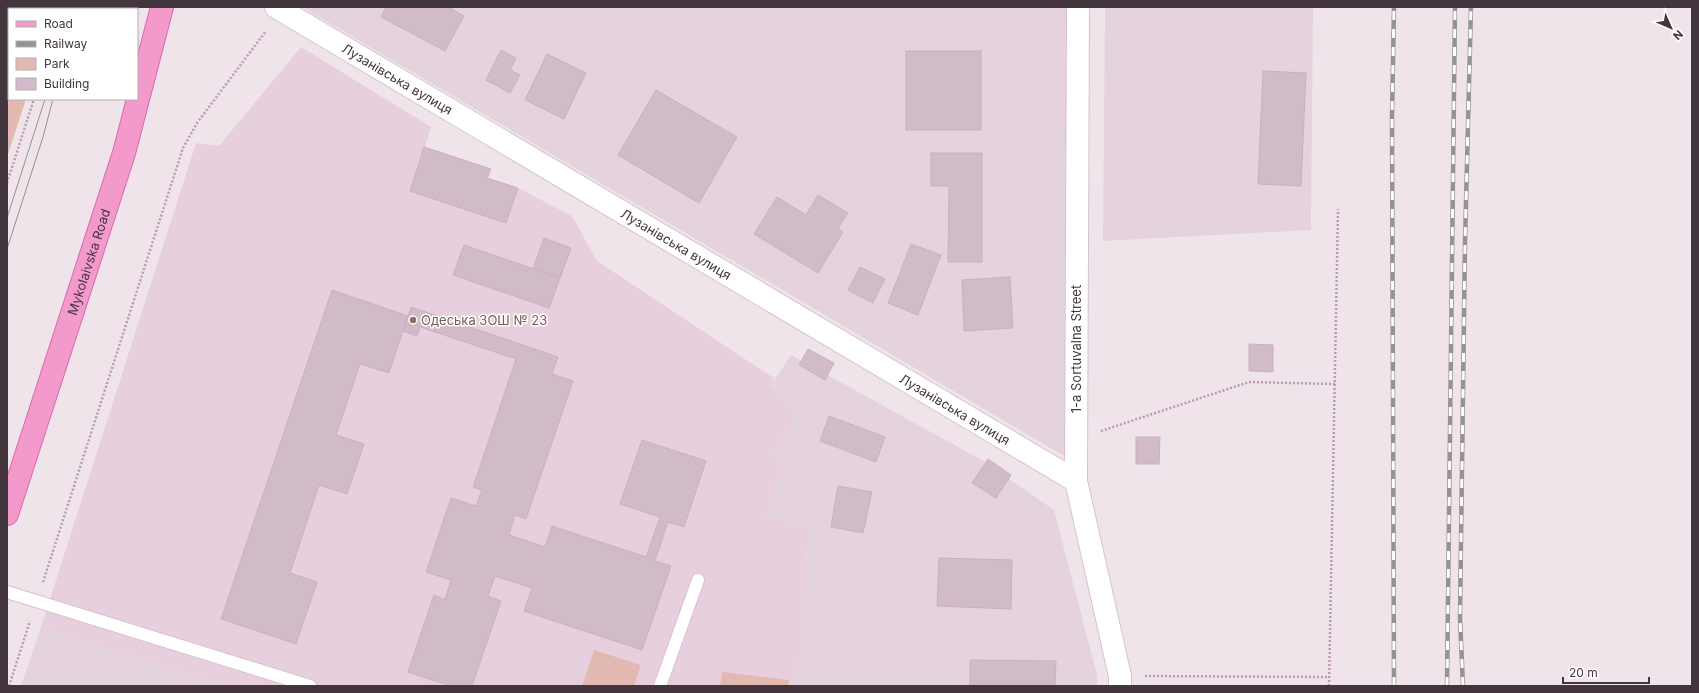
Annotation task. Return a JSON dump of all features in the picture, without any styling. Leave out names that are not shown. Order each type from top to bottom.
[{"type":"main road","name":"Mykolaivska Road","points":[[138,99],[162,7]]},
{"type":"main road","name":"Mykolaivska Road","points":[[7,514],[124,153],[138,100]]},
{"type":"street","name":"1-a Sortuvalna Street","points":[[1078,7],[1076,481],[1120,681]]},
{"type":"street","name":"Лузанівська вулиця","points":[[280,8],[1076,481]]},
{"type":"lane","points":[[660,686],[698,580]]},
{"type":"lane","points":[[7,592],[310,686]]},
{"type":"path","points":[[9,686],[183,148],[198,123],[280,8]]},
{"type":"path","points":[[7,183],[34,100]]},
{"type":"path","points":[[1329,686],[1338,209]]},
{"type":"path","points":[[1076,440],[1249,382],[1335,384]]},
{"type":"path","points":[[1120,681],[1329,677]]},
{"type":"shaded area","points":[[302,7],[1067,7],[1074,462]]},
{"type":"shaded area","points":[[1105,7],[1313,7],[1311,230],[1103,241]]},
{"type":"shaded area","name":"Одеська ЗОШ № 23","points":[[301,47],[431,127],[425,147],[491,169],[488,178],[518,188],[572,216],[597,261],[774,378],[772,385],[799,411],[775,454],[783,460],[767,515],[811,530],[805,560],[805,595],[797,686],[226,686],[41,627],[196,143],[219,146]]},
{"type":"shaded area","points":[[791,355],[980,459],[1054,510],[1097,675],[1097,686],[797,686],[805,595],[805,560],[811,531],[767,515],[783,460],[775,455],[799,411],[772,384]]},
{"type":"shaded area","points":[[41,627],[226,686],[21,686]]},
{"type":"green space","points":[[7,7],[56,7],[8,8],[8,100],[26,100],[7,157]]},
{"type":"green space","points":[[594,650],[641,665],[634,686],[582,686]]},
{"type":"green space","points":[[722,672],[789,680],[788,686],[720,686]]},
{"type":"building","points":[[386,7],[448,7],[464,16],[445,51],[381,17]]},
{"type":"building","points":[[501,50],[516,58],[510,70],[520,75],[510,93],[486,80]]},
{"type":"building","points":[[906,51],[981,51],[981,130],[906,130]]},
{"type":"building","points":[[547,54],[586,73],[564,119],[525,100]]},
{"type":"building","points":[[1263,71],[1306,73],[1301,186],[1258,184]]},
{"type":"building","points":[[656,90],[737,137],[699,203],[618,155]]},
{"type":"building","points":[[424,147],[491,169],[487,178],[518,188],[506,223],[410,191]]},
{"type":"building","points":[[931,153],[982,153],[982,262],[948,262],[949,186],[931,186]]},
{"type":"building","points":[[818,195],[848,213],[838,228],[843,232],[818,273],[754,234],[777,197],[806,215]]},
{"type":"building","points":[[544,238],[571,248],[560,278],[533,269]]},
{"type":"building","points":[[911,244],[941,255],[918,315],[888,303]]},
{"type":"building","points":[[464,245],[560,278],[549,308],[453,275]]},
{"type":"building","points":[[860,267],[885,279],[873,303],[848,290]]},
{"type":"building","points":[[1010,277],[1013,328],[964,331],[962,280]]},
{"type":"building","points":[[332,290],[408,316],[389,373],[360,364],[336,435],[364,444],[347,494],[319,485],[290,573],[317,582],[296,644],[221,619]]},
{"type":"building","points":[[411,307],[558,357],[552,374],[573,381],[526,519],[515,515],[509,535],[545,547],[552,526],[646,557],[660,517],[620,504],[642,440],[706,461],[684,527],[668,522],[655,561],[671,566],[642,650],[524,611],[532,588],[495,576],[488,596],[501,601],[472,686],[451,686],[408,672],[434,595],[445,600],[451,580],[426,572],[451,498],[476,506],[482,490],[473,487],[516,359],[420,327],[417,336],[403,331]]},
{"type":"building","points":[[1249,344],[1273,345],[1273,372],[1249,371]]},
{"type":"building","points":[[808,349],[834,363],[825,380],[799,365]]},
{"type":"building","points":[[829,416],[885,437],[876,462],[820,441]]},
{"type":"building","points":[[1136,437],[1160,437],[1159,464],[1136,464]]},
{"type":"building","points":[[988,459],[1011,475],[996,498],[972,483]]},
{"type":"building","points":[[838,486],[872,492],[863,533],[831,527]]},
{"type":"building","points":[[939,558],[1012,560],[1011,609],[937,606]]},
{"type":"building","points":[[970,660],[1056,661],[1055,686],[970,686]]},
{"type":"tram line","points":[[7,218],[45,100]]},
{"type":"tram line","points":[[7,249],[43,137],[53,100]]},
{"type":"railway","points":[[1394,7],[1392,116],[1394,686]]},
{"type":"railway","points":[[1447,686],[1455,7]]},
{"type":"railway","points":[[1463,686],[1460,618],[1465,242],[1471,7]]},
{"type":"place","name":"Одеська ЗОШ № 23","points":[[413,320]]}]
